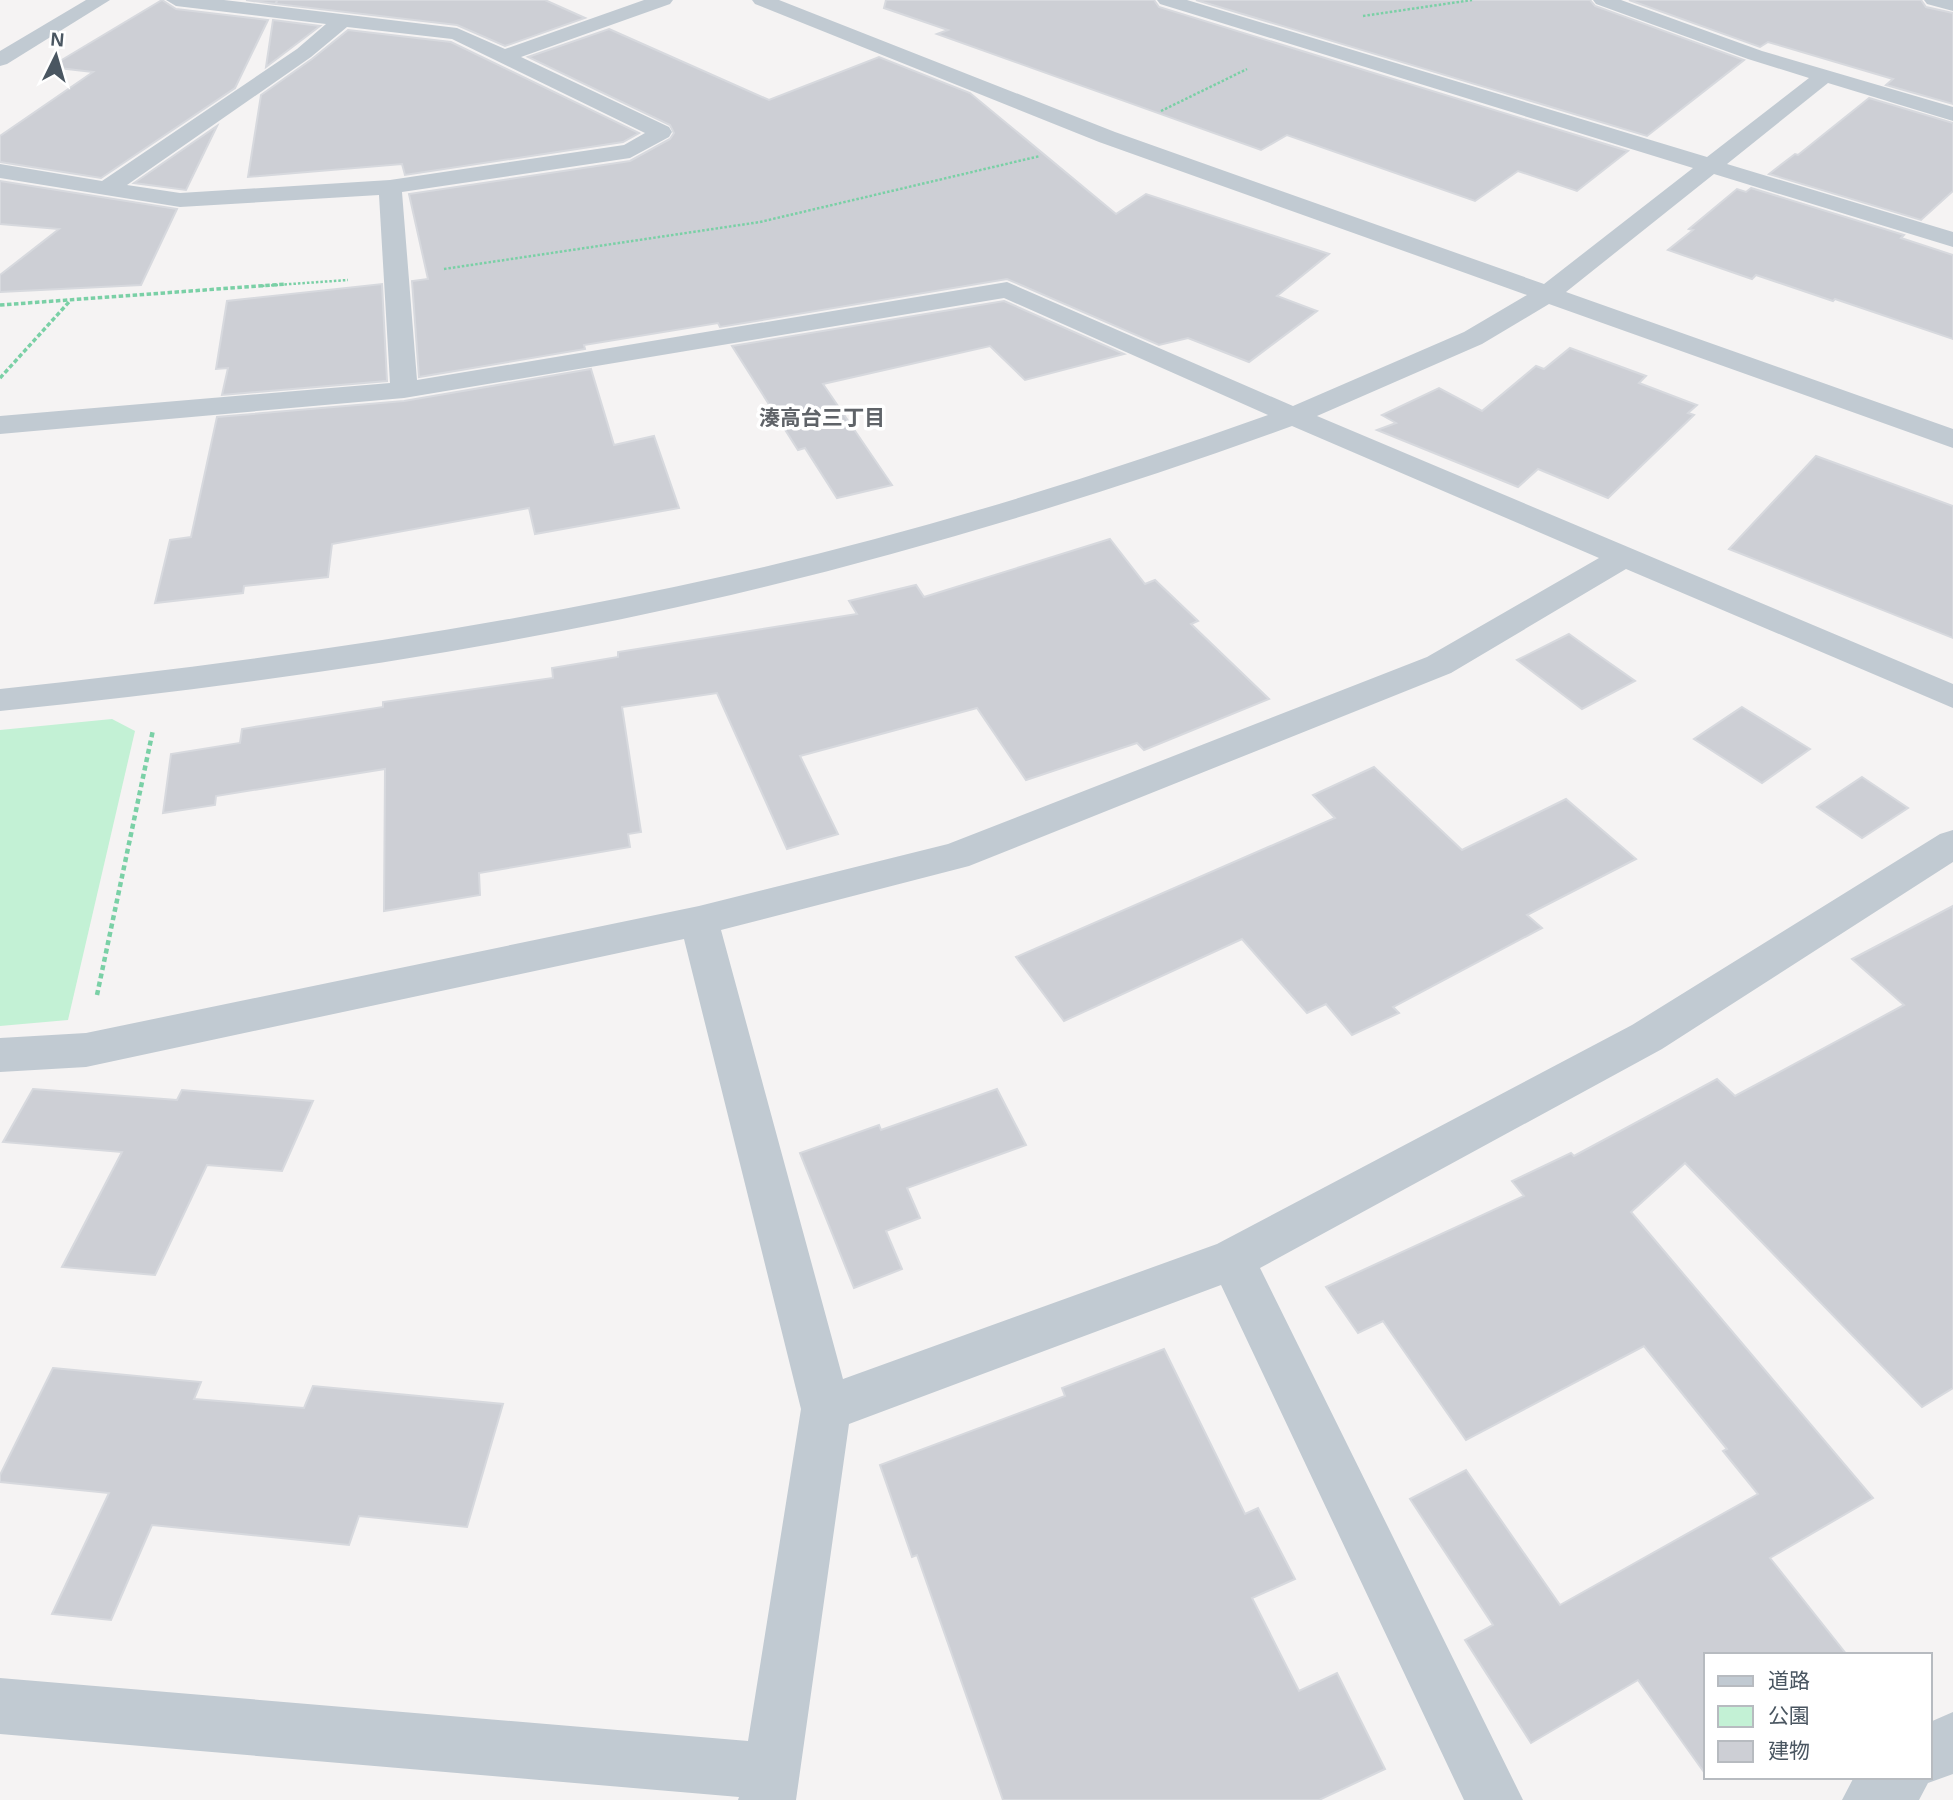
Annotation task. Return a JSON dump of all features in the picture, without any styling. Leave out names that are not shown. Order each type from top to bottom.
[{"type":"street","points":[[0,60],[100,0]]},
{"type":"street","points":[[0,171],[180,200],[390,187],[630,151],[661,132],[457,34],[176,0]]},
{"type":"street","points":[[505,55],[663,0]]},
{"type":"street","points":[[762,0],[1107,137],[1953,439]]},
{"type":"street","points":[[1167,0],[1204,4],[1953,240]]},
{"type":"street","points":[[1603,0],[1743,51],[1953,114]]},
{"type":"street","points":[[1934,0],[1953,5]]},
{"type":"street","points":[[107,188],[304,52],[343,20]]},
{"type":"street","points":[[0,700],[163,683],[486,634],[730,585],[974,522],[1193,452],[1293,415],[1473,338],[1549,293],[1824,76]]},
{"type":"street","points":[[390,187],[404,390]]},
{"type":"street","points":[[0,425],[404,390],[1007,290],[1953,697]]},
{"type":"street","points":[[0,1055],[86,1050],[699,921],[956,856],[1439,665],[1626,556]]},
{"type":"street","points":[[826,1409],[1232,1260],[1647,1037],[1953,844]]},
{"type":"street","points":[[0,1706],[769,1786],[826,1409],[699,921]]},
{"type":"street","points":[[1232,1260],[1494,1800]]},
{"type":"street","points":[[1932,1755],[1953,1740]]},
{"type":"street","points":[[1871,1800],[1899,1779]]},
{"type":"path","points":[[0,306],[396,276],[760,222],[1041,156]]},
{"type":"path","points":[[0,378],[69,302]]},
{"type":"path","points":[[86,1050],[155,722]]},
{"type":"green space","points":[[112,719],[135,731],[68,1020],[0,1026],[0,730]]},
{"type":"building","points":[[162,0],[176,9],[268,20],[235,88],[101,178],[0,162],[0,136],[93,72],[50,67]]},
{"type":"building","points":[[246,0],[545,0],[585,18],[505,46],[457,25],[276,4],[277,1],[275,4]]},
{"type":"building","points":[[886,0],[1154,0],[1159,7],[1628,151],[1577,191],[1518,171],[1475,201],[1287,135],[1261,150],[937,34],[948,30],[884,8]]},
{"type":"building","points":[[1196,0],[1590,0],[1595,6],[1744,60],[1647,136]]},
{"type":"building","points":[[1629,0],[1921,0],[1926,7],[1953,13],[1953,104],[1886,85],[1893,79],[1768,42],[1760,47]]},
{"type":"building","points":[[273,20],[320,26],[266,67]]},
{"type":"building","points":[[609,29],[769,100],[879,57],[970,93],[1116,214],[1146,194],[1329,254],[1277,296],[1317,311],[1249,362],[1188,338],[1159,345],[1007,279],[720,327],[718,323],[584,345],[585,349],[419,377],[412,281],[428,279],[409,194],[630,161],[670,139],[674,133],[670,125],[528,57]]},
{"type":"building","points":[[348,30],[451,42],[639,133],[623,142],[405,175],[402,164],[248,177],[261,95]]},
{"type":"building","points":[[1869,98],[1953,123],[1953,191],[1921,220],[1769,174],[1795,154],[1798,155]]},
{"type":"building","points":[[217,126],[186,190],[134,183]]},
{"type":"building","points":[[0,181],[177,209],[141,285],[0,292],[0,275],[59,229],[0,224]]},
{"type":"building","points":[[1751,188],[1904,235],[1901,238],[1953,255],[1953,339],[1835,299],[1833,301],[1756,275],[1752,279],[1668,250],[1737,189],[1746,192]]},
{"type":"building","points":[[382,284],[387,381],[222,395],[228,368],[216,369],[227,301]]},
{"type":"building","points":[[1004,301],[1124,354],[1025,380],[990,346],[823,384],[892,485],[837,498],[805,448],[798,450],[732,346]]},
{"type":"building","points":[[1570,348],[1646,376],[1639,383],[1697,405],[1688,413],[1694,415],[1608,498],[1538,469],[1518,487],[1377,430],[1396,423],[1382,415],[1439,388],[1482,411],[1536,366],[1544,369]]},
{"type":"building","points":[[591,369],[614,445],[654,436],[679,508],[535,534],[529,508],[332,544],[328,577],[244,586],[243,593],[155,603],[170,540],[191,537],[217,417],[404,401]]},
{"type":"building","points":[[1816,456],[1953,506],[1953,638],[1729,549]]},
{"type":"building","points":[[1110,539],[1145,584],[1155,580],[1198,621],[1191,624],[1269,699],[1144,750],[1137,743],[1026,780],[977,708],[800,756],[838,834],[787,849],[717,693],[622,707],[641,832],[628,834],[630,847],[479,873],[480,895],[384,911],[385,769],[216,796],[215,805],[163,813],[171,754],[240,743],[242,729],[383,707],[383,702],[553,678],[552,668],[618,657],[618,652],[857,614],[849,601],[916,585],[924,597]]},
{"type":"building","points":[[1569,634],[1635,681],[1582,709],[1517,660]]},
{"type":"building","points":[[1742,707],[1810,749],[1762,783],[1694,739]]},
{"type":"building","points":[[1374,767],[1462,850],[1566,799],[1636,859],[1527,915],[1542,928],[1393,1007],[1399,1013],[1352,1035],[1326,1004],[1307,1013],[1242,939],[1064,1021],[1016,957],[1335,818],[1313,795]]},
{"type":"building","points":[[1862,777],[1908,808],[1862,838],[1817,807]]},
{"type":"building","points":[[1953,906],[1953,1388],[1922,1407],[1685,1163],[1631,1212],[1873,1498],[1770,1558],[1845,1653],[1704,1653],[1704,1772],[1638,1680],[1531,1743],[1465,1640],[1493,1625],[1410,1499],[1466,1470],[1560,1605],[1758,1494],[1723,1451],[1727,1449],[1644,1346],[1466,1440],[1383,1321],[1358,1333],[1326,1287],[1524,1196],[1512,1181],[1571,1153],[1574,1156],[1717,1079],[1735,1096],[1904,1005],[1852,959]]},
{"type":"building","points":[[33,1089],[177,1100],[182,1090],[313,1101],[282,1171],[207,1165],[155,1275],[62,1267],[122,1152],[3,1142]]},
{"type":"building","points":[[997,1089],[1026,1145],[907,1188],[920,1218],[886,1231],[902,1269],[854,1288],[800,1153],[879,1125],[881,1130]]},
{"type":"building","points":[[1164,1349],[1245,1514],[1258,1508],[1295,1579],[1252,1598],[1299,1691],[1337,1673],[1385,1769],[1319,1800],[1003,1800],[917,1555],[912,1557],[880,1465],[1065,1396],[1062,1388]]},
{"type":"building","points":[[53,1368],[201,1382],[194,1399],[304,1408],[313,1386],[503,1404],[467,1527],[359,1516],[349,1545],[152,1525],[111,1620],[52,1614],[109,1493],[0,1482],[0,1475]]},
{"type":"district","name":"湊高台三丁目","points":[[822,418]]}]
